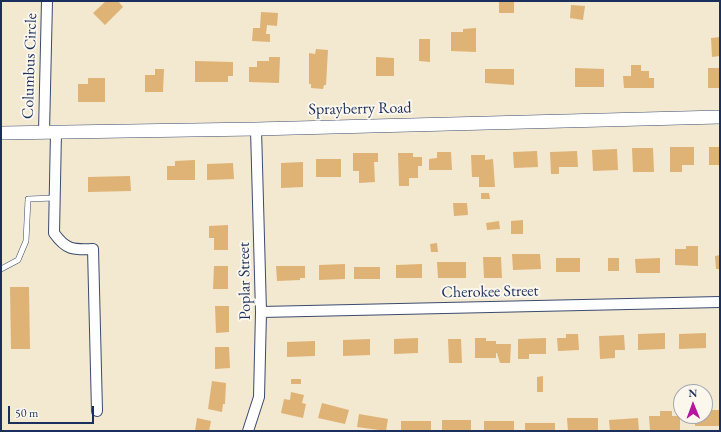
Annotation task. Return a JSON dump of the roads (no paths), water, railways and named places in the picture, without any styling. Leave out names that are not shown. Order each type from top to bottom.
[{"type":"street","name":"Columbus Circle","points":[[47,1],[54,233],[62,244],[74,250],[93,249],[97,412]]},
{"type":"street","name":"Sprayberry Road","points":[[1,133],[256,129],[720,118]]},
{"type":"street","name":"Poplar Street","points":[[248,431],[259,397],[261,312],[256,129]]},
{"type":"street","name":"Cherokee Street","points":[[261,312],[720,302]]},
{"type":"lane","points":[[1,269],[18,260],[26,241],[28,199],[54,198]]}]
